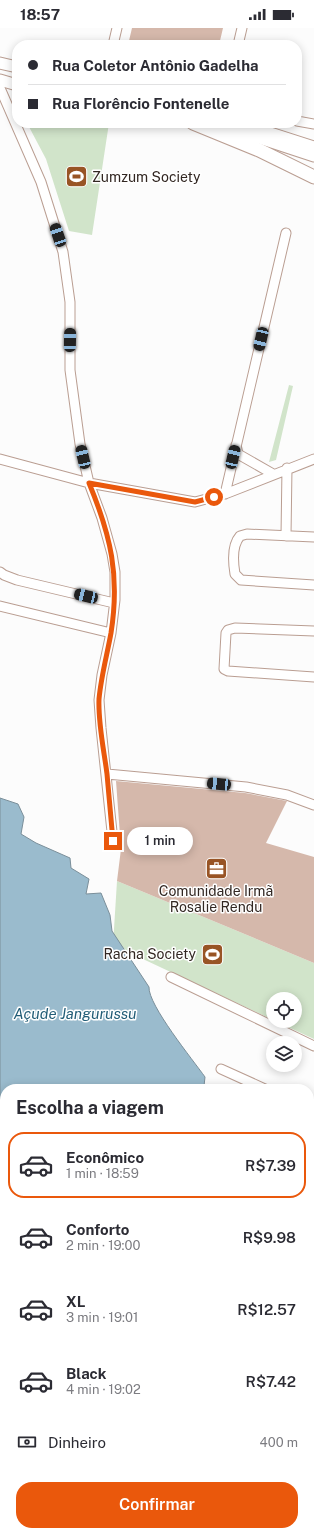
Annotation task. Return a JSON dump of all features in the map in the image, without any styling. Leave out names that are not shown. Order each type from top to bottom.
[{"type":"highway","points":[[205,128],[259,150],[314,176]]},
{"type":"main road","points":[[0,63],[12,66]]},
{"type":"main road","points":[[0,80],[12,84]]},
{"type":"main road","points":[[217,128],[314,156]]},
{"type":"main road","points":[[255,128],[314,147]]},
{"type":"street","points":[[114,40],[117,28]]},
{"type":"street","points":[[239,40],[242,28]]},
{"type":"street","points":[[0,88],[12,115]]},
{"type":"street","points":[[302,122],[314,124]]},
{"type":"street","points":[[18,128],[39,175],[63,252],[70,302],[70,370],[80,444],[89,483],[106,531],[115,572],[111,633],[102,675],[99,700],[100,728],[107,774],[113,841]]},
{"type":"street","points":[[224,494],[286,233]]},
{"type":"street","points":[[236,445],[238,454],[274,474]]},
{"type":"street","points":[[0,459],[89,483],[195,502],[224,494],[287,468],[314,459]]},
{"type":"street","points":[[286,536],[287,468]]},
{"type":"street","points":[[314,537],[253,534],[240,536],[236,540],[234,568],[237,578],[247,581],[314,585]]},
{"type":"street","points":[[0,572],[17,580],[114,603]]},
{"type":"street","points":[[0,606],[111,633]]},
{"type":"street","points":[[314,631],[246,627],[228,630],[225,638],[223,664],[224,669],[228,671],[314,676]]},
{"type":"street","points":[[107,774],[246,787],[287,795],[314,805]]},
{"type":"street","points":[[171,977],[314,1046]]},
{"type":"street","points":[[221,1069],[253,1084]]},
{"type":"green space","name":"Zumzum Society","points":[[30,128],[108,128],[92,235],[69,231],[46,159]]},
{"type":"green space","points":[[289,385],[293,386],[276,460],[269,462]]},
{"type":"green space","name":"Racha Society","points":[[117,881],[314,963],[314,1039],[290,1028],[302,1028],[302,992],[266,992],[266,1017],[113,945]]},
{"type":"water","name":"Açude Jangurussu","points":[[0,798],[18,804],[24,817],[21,834],[36,843],[70,858],[71,868],[89,879],[86,894],[101,893],[110,915],[112,931],[149,987],[151,995],[163,1019],[205,1077],[204,1084],[0,1084]]},
{"type":"building","points":[[132,28],[223,28],[220,40],[129,40]]},
{"type":"building","name":"Comunidade Irmã Rosalie Rendu","points":[[116,781],[245,793],[287,801],[266,843],[314,857],[314,963],[117,881],[121,849]]},
{"type":"place","name":"Zumzum Society","points":[[77,177]]},
{"type":"place","name":"Comunidade Irmã Rosalie Rendu","points":[[216,869]]},
{"type":"place","name":"Racha Society","points":[[212,954]]},
{"type":"route","points":[[113,841],[107,774],[100,728],[99,700],[102,675],[111,633],[115,600],[115,572],[108,537],[89,483],[195,502],[214,497]]}]
